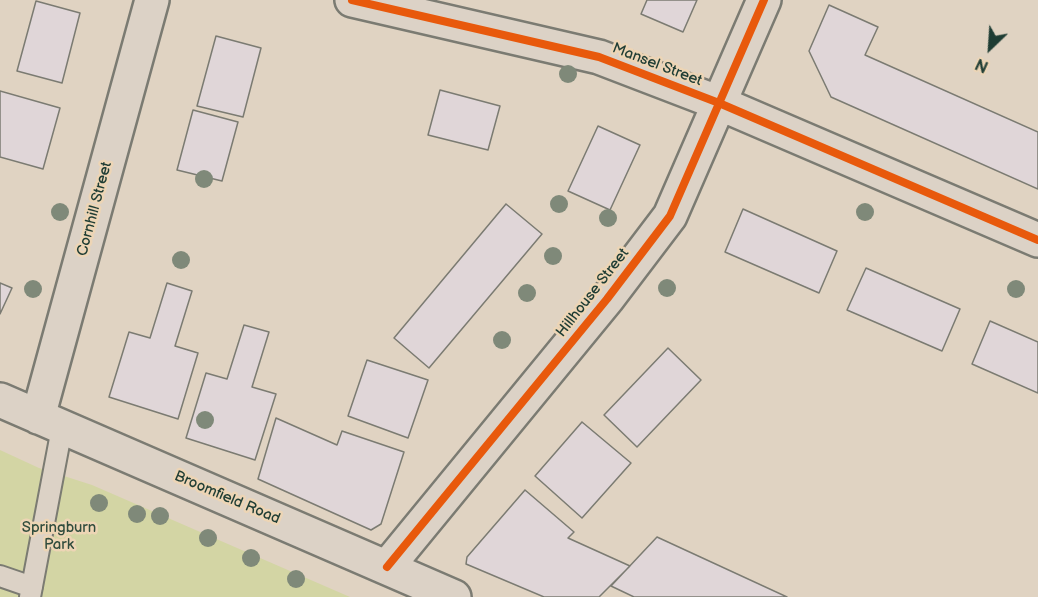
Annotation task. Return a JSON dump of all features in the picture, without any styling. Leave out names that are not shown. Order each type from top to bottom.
[{"type":"street","name":"Cornhill Street","points":[[50,423],[152,0]]},
{"type":"street","name":"Mansel Street","points":[[352,0],[599,57],[719,103],[1038,240]]},
{"type":"street","name":"Hillhouse Street","points":[[387,567],[607,299],[670,216],[764,0]]},
{"type":"street","name":"Broomfield Road","points":[[0,400],[454,597]]},
{"type":"lane","points":[[0,576],[31,592],[50,423]]},
{"type":"green space","name":"Springburn Park","points":[[0,450],[39,468],[92,485],[350,597],[0,597]]},
{"type":"building","points":[[647,0],[697,0],[683,32],[641,14]]},
{"type":"building","points":[[36,1],[80,13],[62,83],[17,71]]},
{"type":"building","points":[[829,5],[878,27],[865,55],[1038,132],[1038,189],[831,97],[809,51]]},
{"type":"building","points":[[216,36],[261,48],[243,117],[197,106]]},
{"type":"building","points":[[440,90],[500,106],[488,150],[428,135]]},
{"type":"building","points":[[0,91],[60,108],[43,169],[0,157]]},
{"type":"building","points":[[193,110],[238,122],[222,181],[177,170]]},
{"type":"building","points":[[598,126],[640,145],[610,210],[568,191]]},
{"type":"building","points":[[506,204],[542,234],[429,368],[394,338]]},
{"type":"building","points":[[743,209],[837,251],[819,293],[725,252]]},
{"type":"building","points":[[866,268],[960,309],[942,351],[847,310]]},
{"type":"building","points":[[0,283],[12,288],[0,314]]},
{"type":"building","points":[[167,283],[192,291],[175,346],[198,353],[178,419],[109,397],[129,332],[150,338]]},
{"type":"building","points":[[990,321],[1038,342],[1038,393],[972,364]]},
{"type":"building","points":[[244,325],[269,332],[252,387],[276,394],[255,460],[186,438],[206,373],[227,379]]},
{"type":"building","points":[[668,348],[701,380],[637,447],[604,415]]},
{"type":"building","points":[[367,360],[428,380],[408,438],[348,416]]},
{"type":"building","points":[[276,418],[337,445],[342,431],[404,452],[381,524],[371,530],[258,479]]},
{"type":"building","points":[[582,422],[631,463],[582,518],[535,476]]},
{"type":"building","points":[[525,490],[574,532],[568,538],[630,566],[599,597],[544,597],[466,564],[467,557]]},
{"type":"building","points":[[657,537],[787,597],[634,597],[611,586]]},
{"type":"cycle path","points":[[352,0],[599,57],[719,103],[1038,240]]},
{"type":"cycle path","points":[[387,567],[607,299],[670,216],[764,0]]}]
